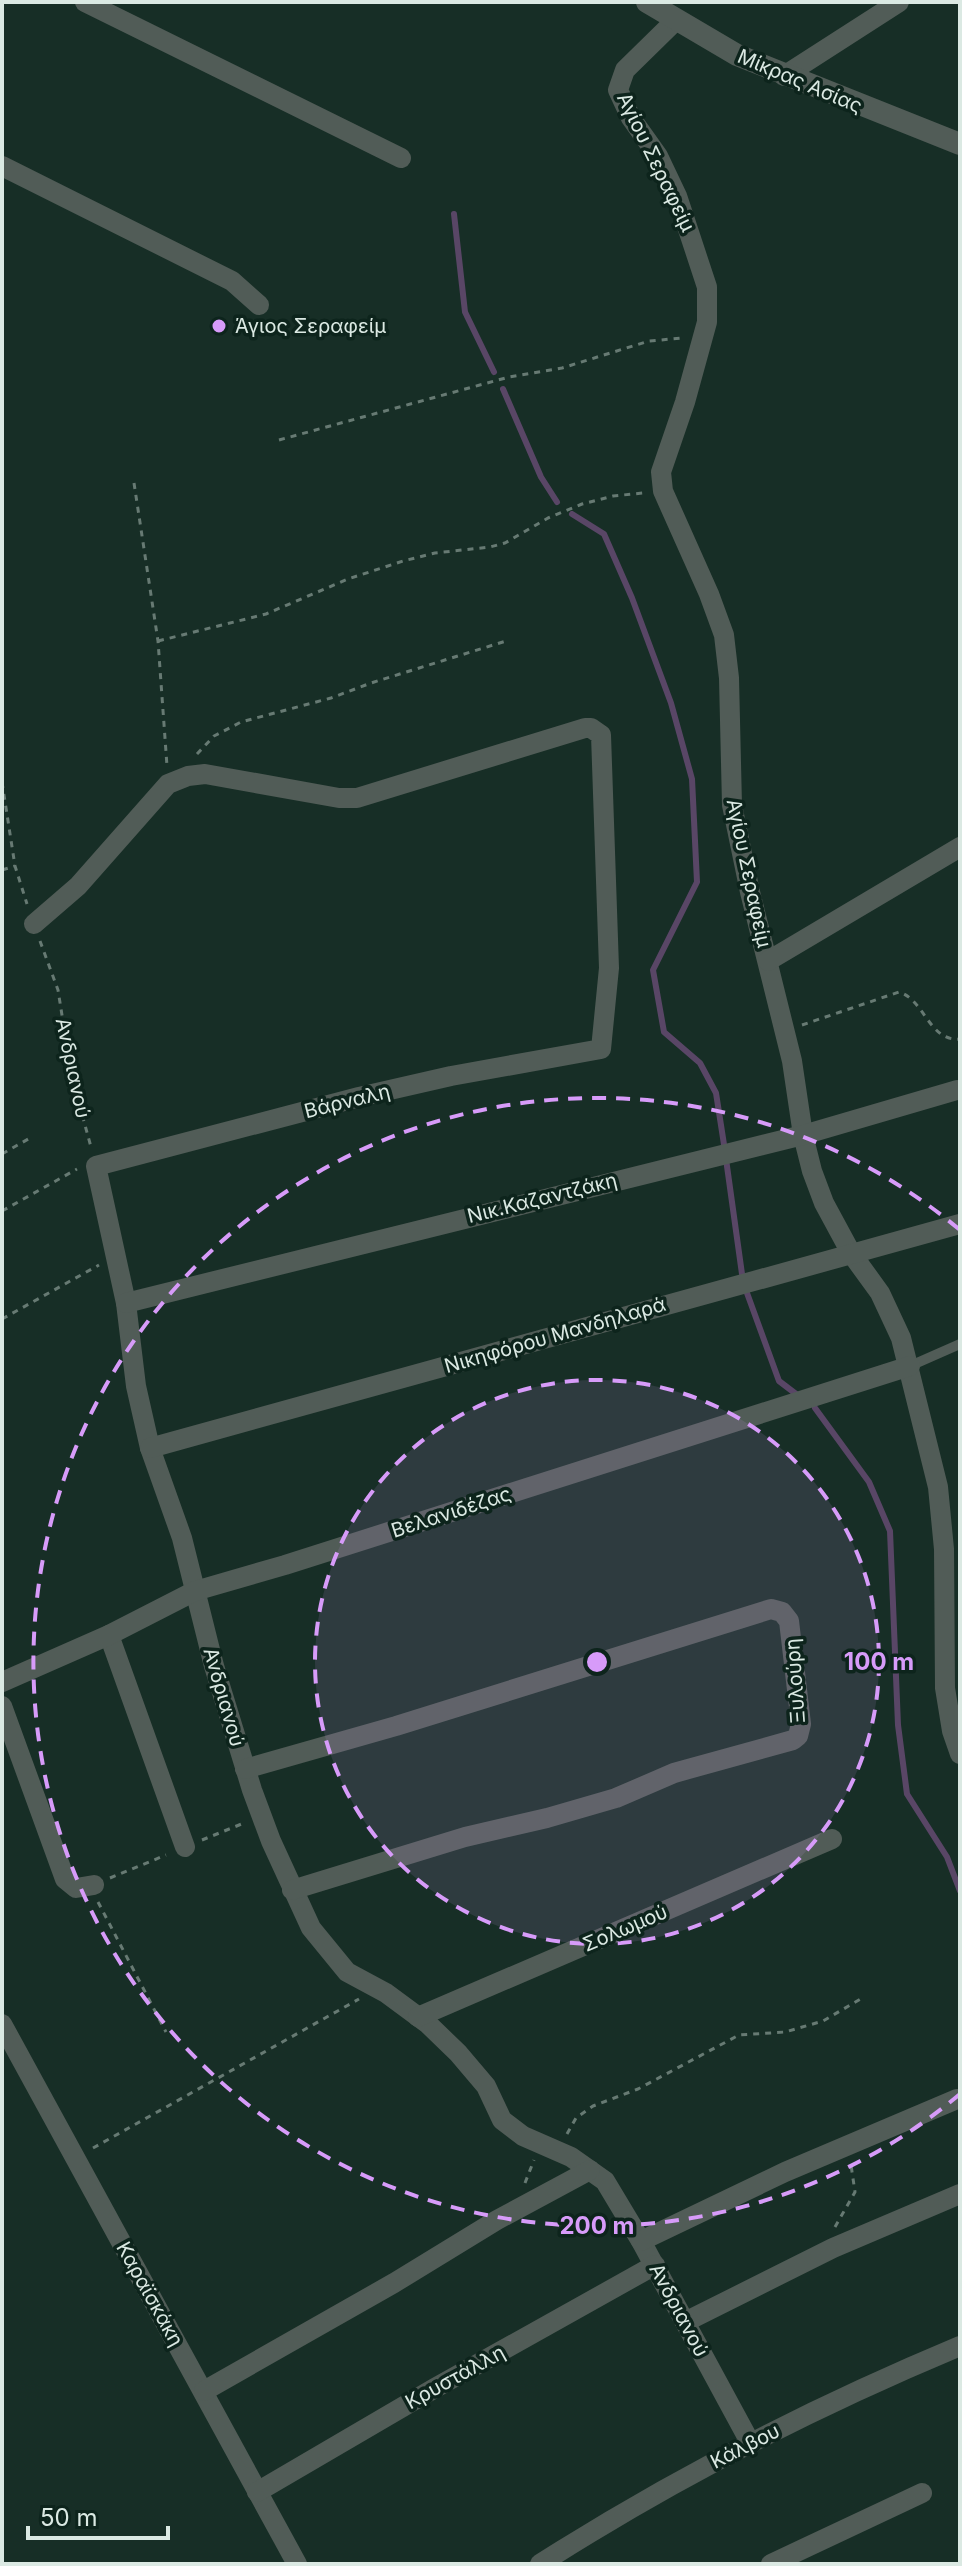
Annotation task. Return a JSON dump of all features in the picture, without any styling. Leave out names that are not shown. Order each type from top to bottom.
[{"type":"street","points":[[85,2],[401,158]]},
{"type":"street","name":"Μίκρας Ασίας","points":[[647,2],[737,55],[960,144]]},
{"type":"street","points":[[784,76],[899,2]]},
{"type":"street","name":"Αγίου Σεραφείμ","points":[[676,20],[625,70],[618,90],[631,118],[658,156],[693,238],[707,287],[707,322],[685,402],[661,472],[663,491],[724,635],[729,678],[732,805],[786,1030],[803,1135],[824,1203],[851,1253],[880,1293],[910,1366],[923,1434],[938,1487],[944,1549],[945,1688],[952,1731],[960,1754]]},
{"type":"street","points":[[2,166],[232,281],[259,305]]},
{"type":"street","name":"Βάρναλη","points":[[96,1166],[375,1093],[601,1049],[609,968],[603,740],[597,730],[585,728],[545,739],[357,798],[339,798],[205,774],[188,776],[168,784]]},
{"type":"street","points":[[34,924],[78,886],[168,784]]},
{"type":"street","points":[[768,961],[960,847]]},
{"type":"street","name":"Νικ.Καζαντζάκη","points":[[126,1303],[803,1135],[957,1090]]},
{"type":"street","name":"Ανδριανού","points":[[96,1166],[126,1303],[136,1386],[150,1448],[182,1538],[214,1666],[245,1769],[292,1890],[311,1928],[347,1972],[378,1988],[418,2017],[458,2053],[486,2086],[502,2120],[523,2136],[558,2152],[605,2181],[655,2265],[751,2444]]},
{"type":"street","name":"Νικηφόρου Μανδηλαρά","points":[[150,1448],[960,1224]]},
{"type":"street","name":"Βελανιδέζας","points":[[2,1682],[109,1635],[195,1591],[910,1366]]},
{"type":"street","name":"Ξυλούρη","points":[[245,1769],[408,1723],[771,1609],[782,1612],[789,1621],[801,1724],[798,1736],[786,1744],[674,1773],[602,1802],[465,1837],[292,1890]]},
{"type":"street","points":[[109,1635],[185,1847]]},
{"type":"street","points":[[2,1706],[65,1879],[76,1888],[94,1885]]},
{"type":"street","name":"Σολωμού","points":[[418,2017],[832,1839]]},
{"type":"street","name":"Καραϊσκάκη","points":[[2,2024],[297,2564]]},
{"type":"street","points":[[641,2241],[841,2147],[957,2099]]},
{"type":"street","points":[[204,2391],[508,2214],[590,2170]]},
{"type":"street","points":[[685,2322],[824,2253],[960,2194]]},
{"type":"street","name":"Κρυστάλλη","points":[[257,2492],[655,2265]]},
{"type":"street","name":"Κάλβου","points":[[540,2564],[696,2471],[864,2386],[960,2346]]},
{"type":"street","points":[[771,2564],[922,2493]]},
{"type":"lane","points":[[910,1366],[960,1344]]},
{"type":"path","points":[[279,440],[509,377],[562,368],[649,341],[703,336]]},
{"type":"path","points":[[134,483],[158,641],[168,784]]},
{"type":"path","points":[[158,641],[266,614],[348,579],[403,561],[505,543],[548,518],[582,504],[613,496],[663,491]]},
{"type":"path","points":[[195,755],[214,736],[241,722],[331,698],[506,641]]},
{"type":"path","name":"Ανδριανού","points":[[2,782],[15,866],[58,990],[72,1078],[96,1166]]},
{"type":"path","points":[[2,870],[15,866]]},
{"type":"path","points":[[786,1030],[899,992],[910,996],[940,1035],[960,1039]]},
{"type":"path","points":[[2,1154],[30,1138]]},
{"type":"path","points":[[2,1211],[72,1169],[96,1166]]},
{"type":"path","points":[[2,1319],[116,1255]]},
{"type":"path","points":[[166,2032],[100,1907],[94,1885],[262,1815]]},
{"type":"path","points":[[76,2157],[378,1988]]},
{"type":"path","points":[[558,2152],[576,2118],[593,2106],[638,2089],[739,2035],[785,2032],[823,2021],[864,1997]]},
{"type":"path","points":[[508,2214],[531,2171],[539,2143]]},
{"type":"path","points":[[824,2253],[839,2217],[855,2192],[853,2170],[841,2147]]},
{"type":"waterway","points":[[454,214],[465,312],[494,372]]},
{"type":"waterway","points":[[503,389],[541,477],[557,502]]},
{"type":"waterway","points":[[572,514],[604,534],[632,598],[671,703],[692,779],[697,882],[653,970],[664,1032],[700,1063],[716,1093],[725,1151]]},
{"type":"waterway","points":[[726,1159],[742,1274]]},
{"type":"waterway","points":[[747,1293],[779,1381],[800,1397]]},
{"type":"waterway","points":[[815,1408],[869,1482],[890,1531],[898,1725],[907,1794],[947,1857],[960,1891]]},
{"type":"place","name":"Άγιος Σεραφείμ","points":[[219,326]]}]
